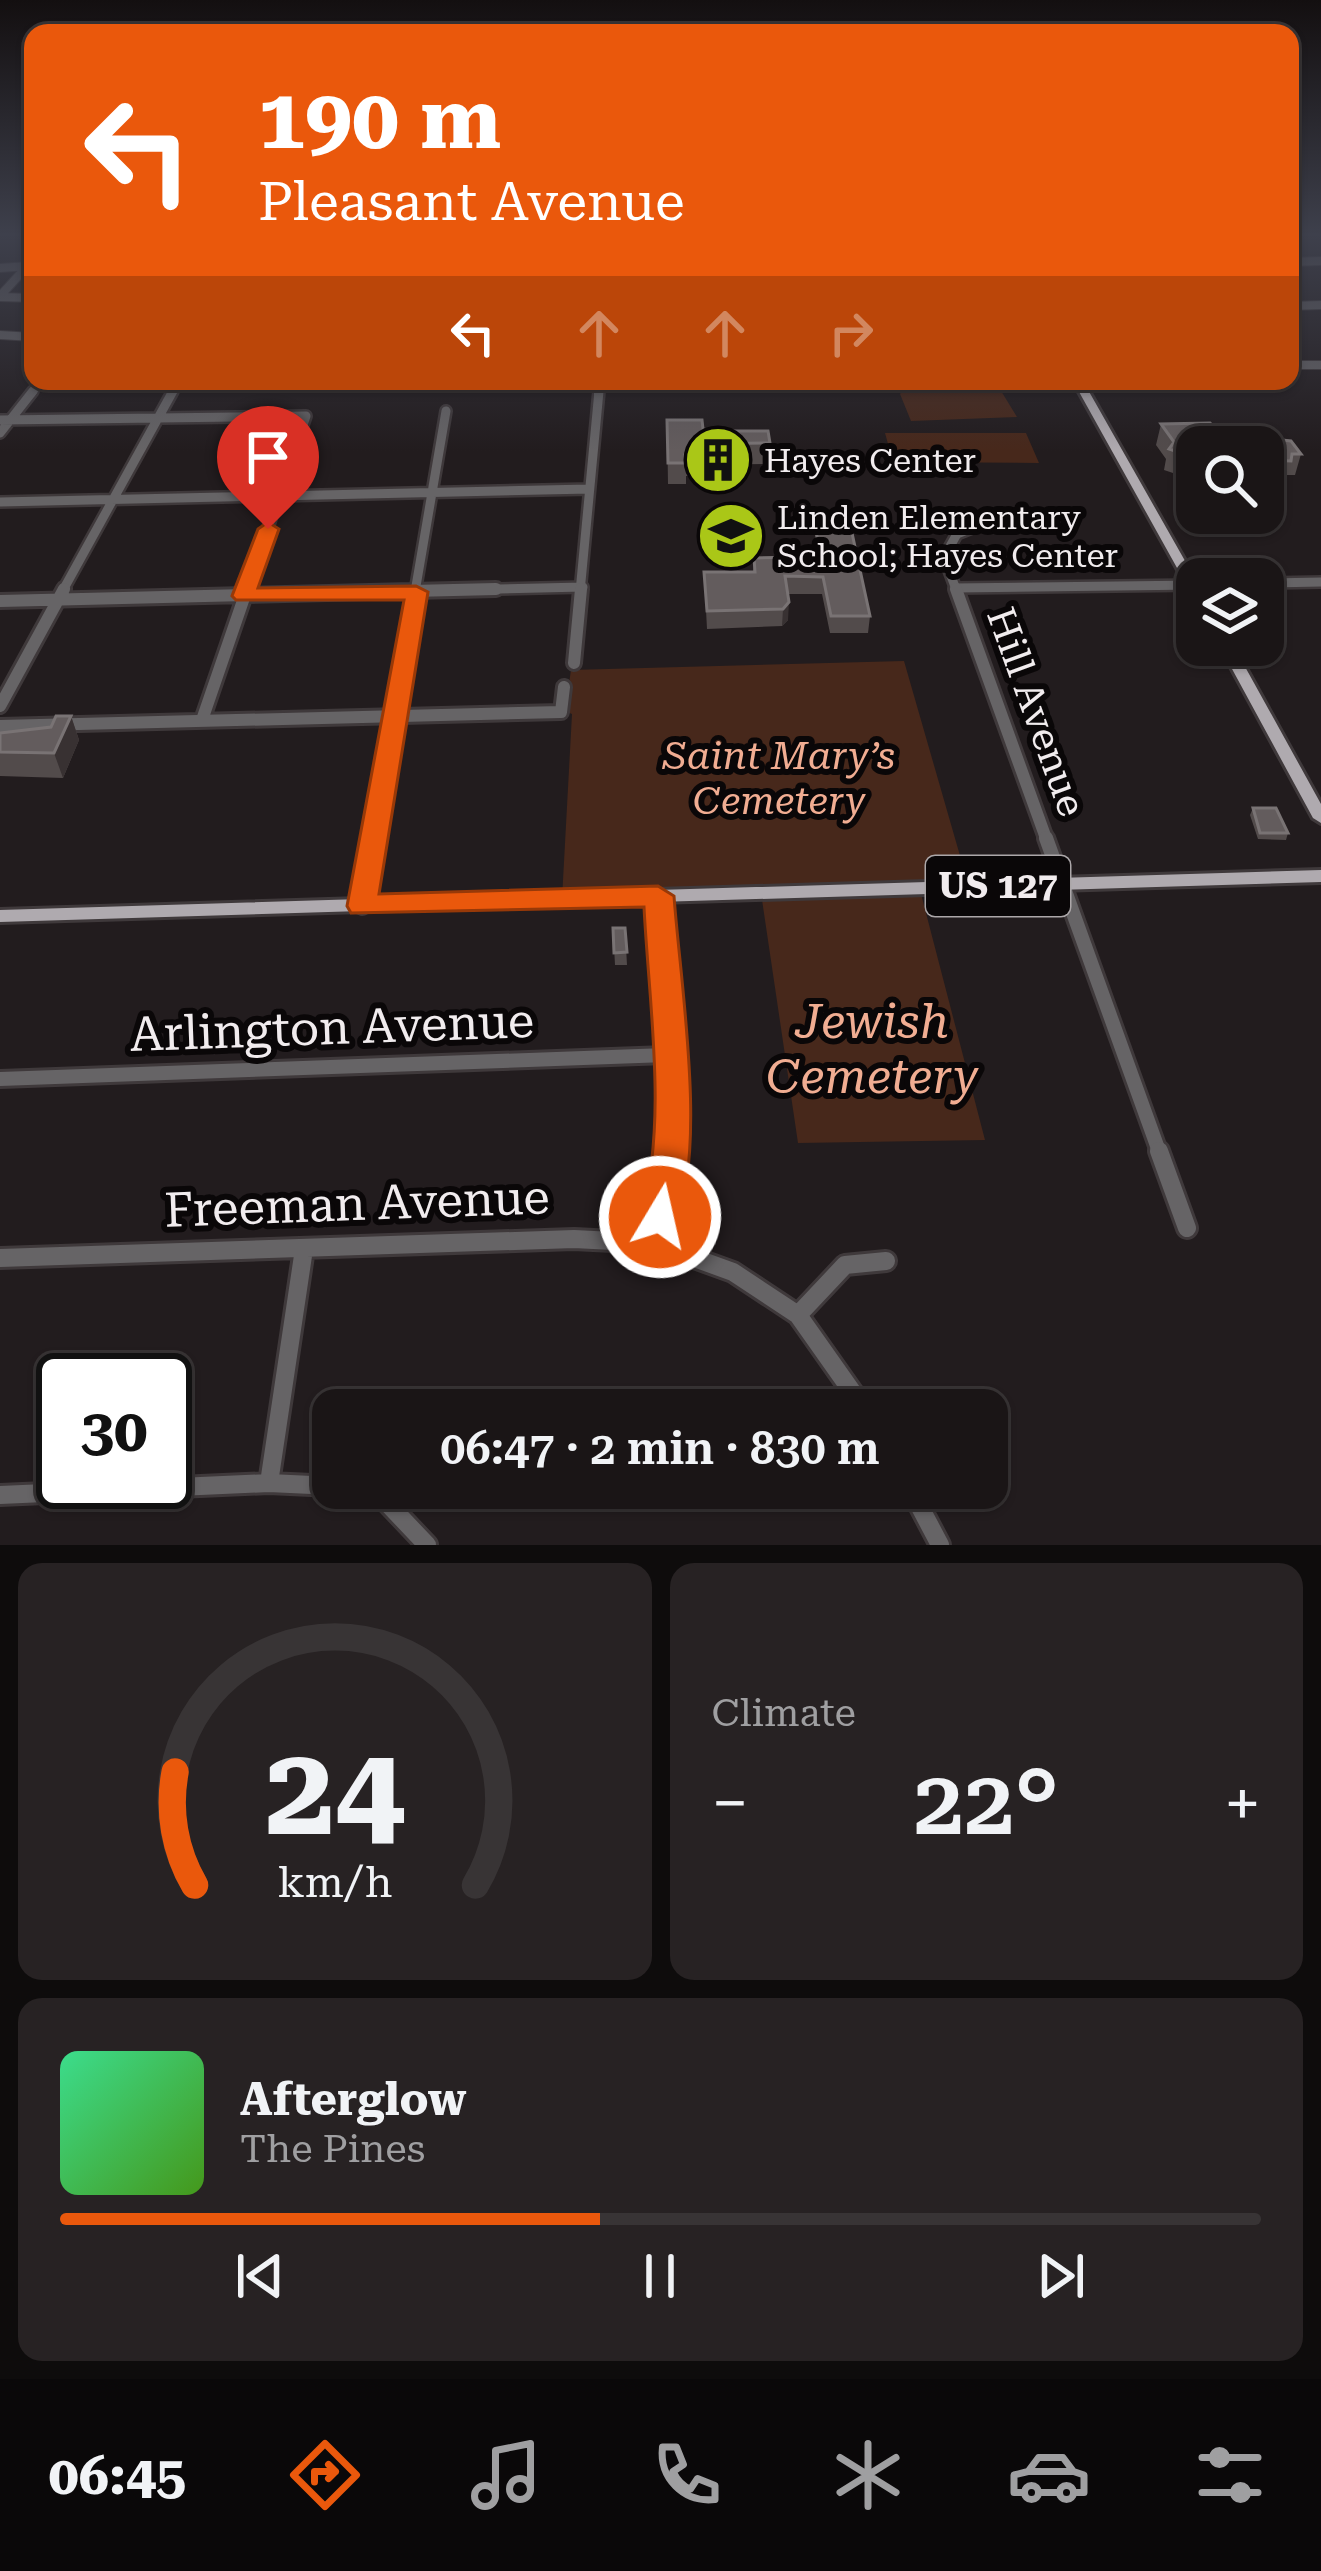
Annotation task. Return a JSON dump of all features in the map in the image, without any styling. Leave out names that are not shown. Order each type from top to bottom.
[{"type":"main road","points":[[1083,390],[1179,558]]},
{"type":"main road","points":[[1238,666],[1321,818]]},
{"type":"main road","name":"US 127","points":[[0,916],[1321,876]]},
{"type":"street","points":[[0,433],[4,420],[32,390]]},
{"type":"street","points":[[0,706],[173,390]]},
{"type":"street","points":[[574,663],[599,390]]},
{"type":"street","points":[[362,906],[446,412]]},
{"type":"street","points":[[4,420],[306,416],[202,721]]},
{"type":"street","points":[[0,502],[589,489]]},
{"type":"street","name":"Hill Avenue","points":[[997,518],[950,540],[944,557],[1187,1228]]},
{"type":"street","points":[[1284,583],[1321,582]]},
{"type":"street","points":[[0,601],[583,587]]},
{"type":"street","points":[[955,588],[1176,588]]},
{"type":"street","points":[[0,726],[561,712],[564,686]]},
{"type":"street","points":[[653,1243],[667,1192],[671,1117],[658,896]]},
{"type":"street","name":"Arlington Avenue","points":[[0,1079],[666,1055]]},
{"type":"street","name":"Freeman Avenue","points":[[0,1258],[574,1239],[653,1243],[733,1272],[798,1315],[850,1389]]},
{"type":"street","points":[[269,1483],[304,1249]]},
{"type":"street","points":[[798,1315],[845,1265],[886,1262]]},
{"type":"street","points":[[0,1495],[312,1485]]},
{"type":"street","points":[[393,1509],[427,1545]]},
{"type":"street","points":[[921,1509],[940,1545]]},
{"type":"green space","points":[[903,390],[1000,390],[1017,417],[911,421],[900,394]]},
{"type":"green space","points":[[885,433],[1026,433],[1039,463],[893,462]]},
{"type":"green space","name":"Saint Mary’s Cemetery","points":[[904,661],[969,887],[920,890],[985,1140],[798,1143],[761,893],[562,899],[572,714],[565,711],[571,670]]},
{"type":"building","points":[[667,420],[702,420],[703,429],[717,431],[768,431],[770,443],[696,444],[697,455],[685,455],[686,463],[668,463]]},
{"type":"building","points":[[1161,424],[1213,426],[1176,426],[1176,451],[1169,449],[1174,442]]},
{"type":"building","points":[[1284,440],[1291,441],[1301,454],[1292,454],[1291,461],[1284,461]]},
{"type":"building","points":[[816,532],[852,533],[870,616],[831,616],[823,577],[785,576],[789,602],[783,609],[707,611],[704,572],[755,572],[754,558],[801,557],[803,564],[823,563]]},
{"type":"building","points":[[56,716],[71,716],[54,753],[0,752],[0,733],[51,727]]},
{"type":"building","points":[[1253,808],[1276,808],[1288,833],[1260,833]]},
{"type":"building","points":[[613,928],[625,928],[627,952],[614,953]]},
{"type":"place","name":"Hayes Center","points":[[718,460]]},
{"type":"place","name":"Linden Elementary School; Hayes Center","points":[[731,536]]},
{"type":"route","points":[[268,529],[244,596],[416,592],[362,906],[658,896],[671,1117],[667,1192],[660,1217]]},
{"type":"park label","name":"Jewish Cemetery","points":[[872,1050]]}]
